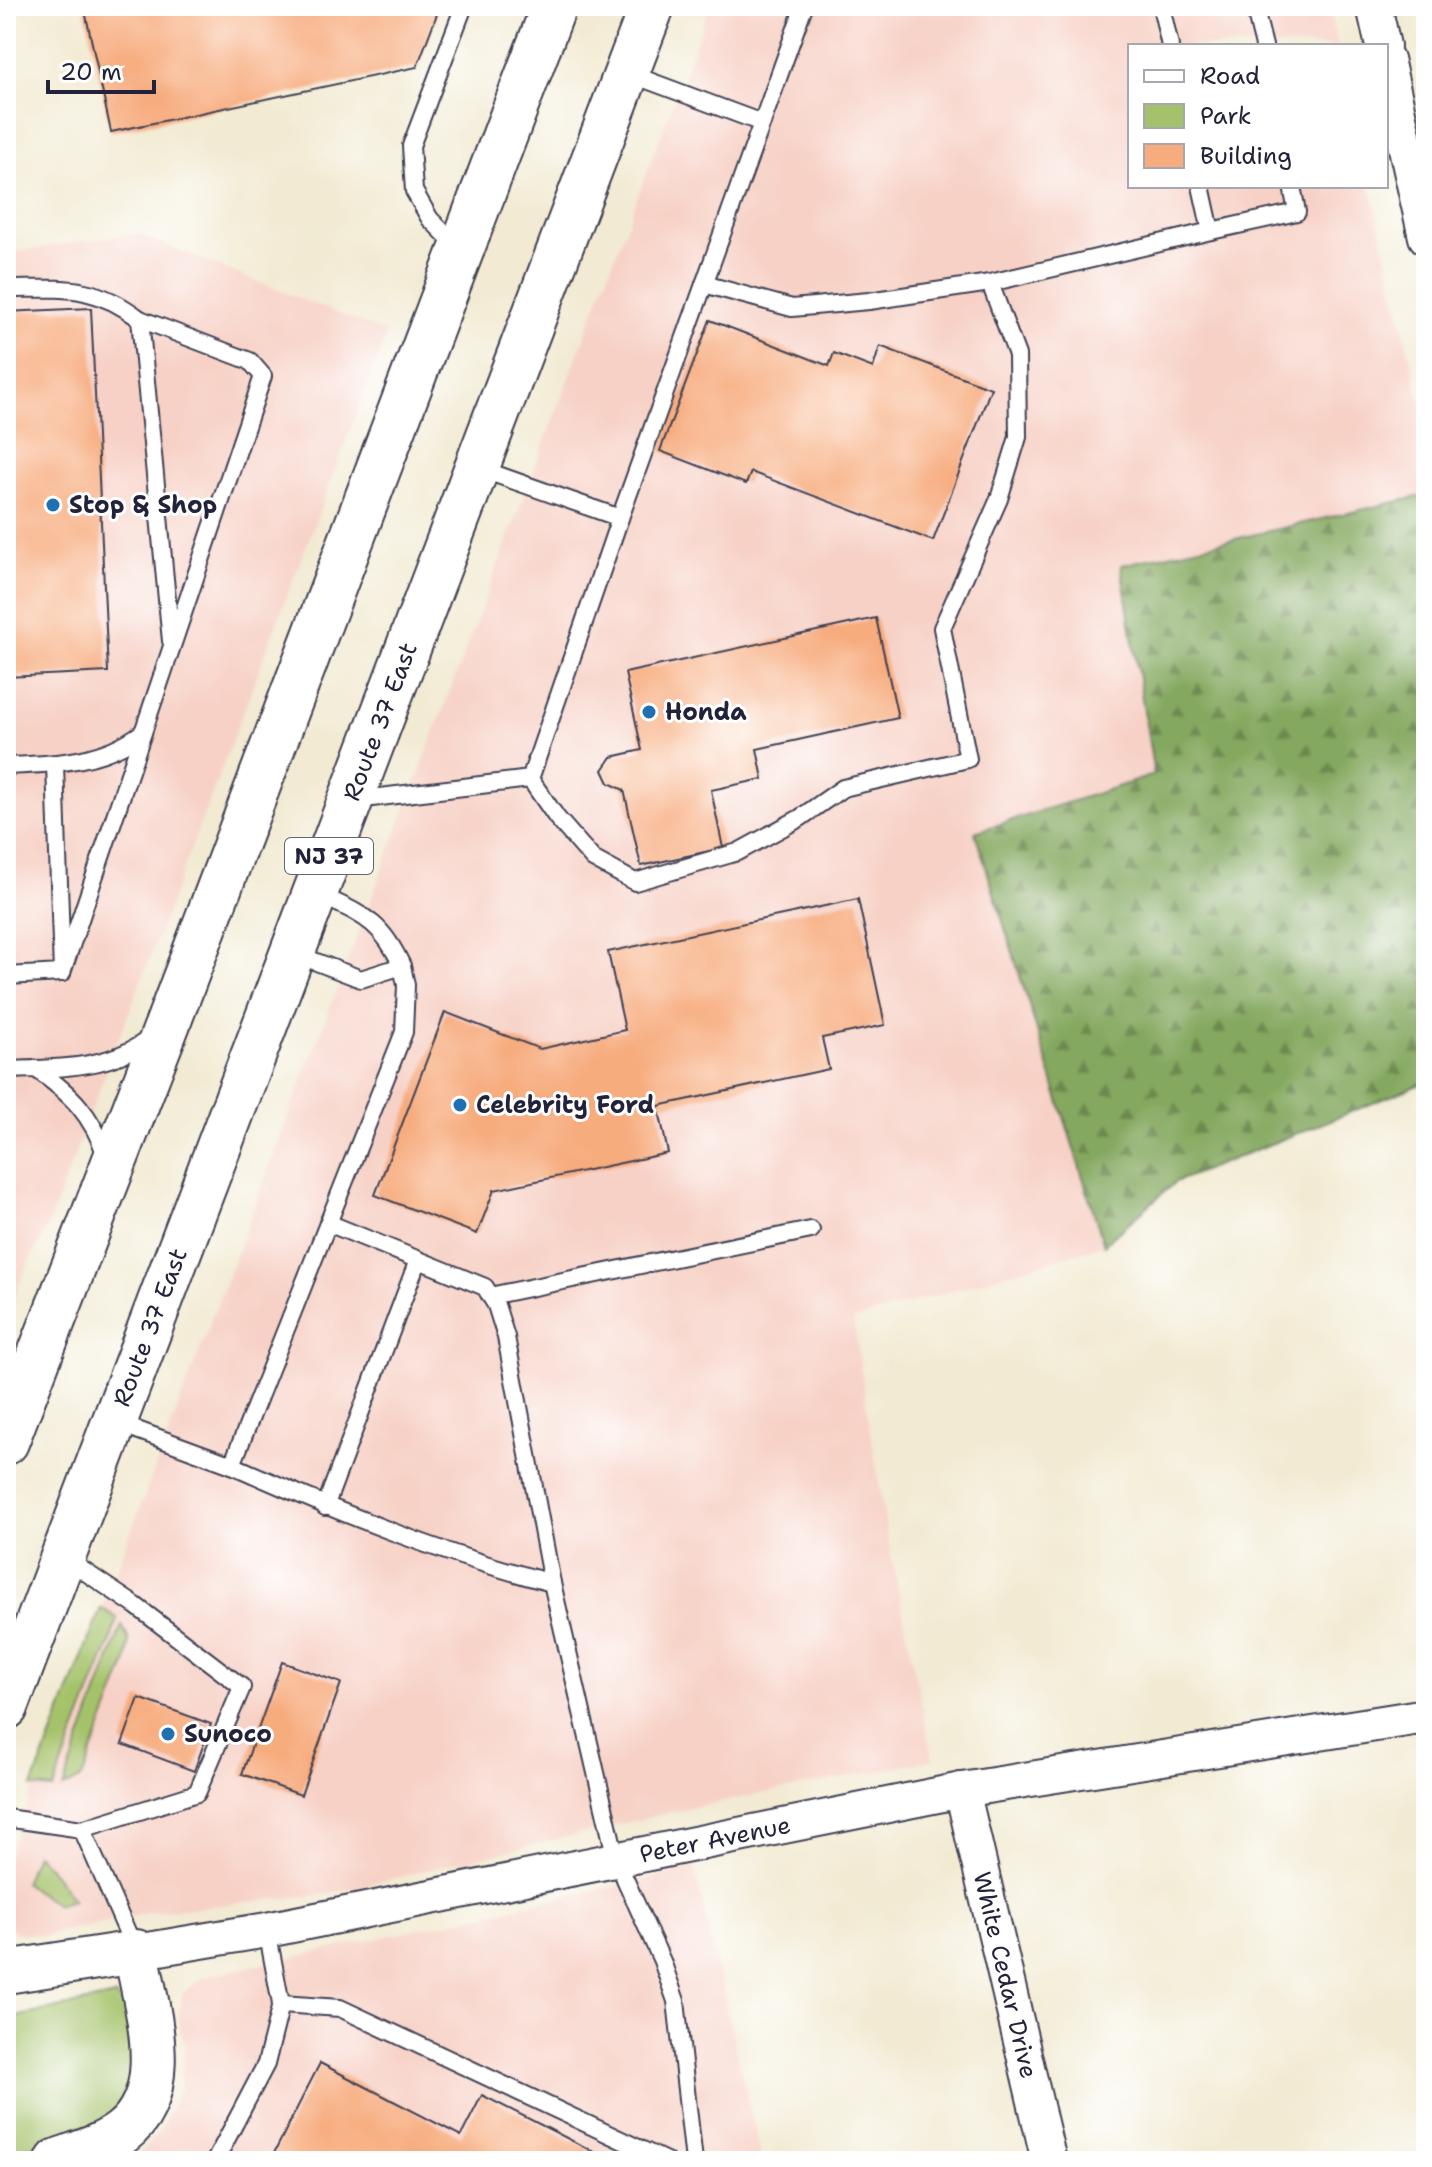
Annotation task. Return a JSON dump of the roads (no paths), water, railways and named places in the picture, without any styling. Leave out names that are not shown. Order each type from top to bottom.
[{"type":"highway","points":[[7,1436],[112,1171],[554,6]]},
{"type":"highway","name":"Route 37 East","points":[[6,1707],[652,6]]},
{"type":"highway","points":[[58,2161],[97,2147],[122,2132],[144,2106],[152,2077],[151,2037],[136,1952]]},
{"type":"street","points":[[1374,6],[1383,44]]},
{"type":"street","points":[[1388,68],[1426,237]]},
{"type":"street","name":"Peter Avenue","points":[[6,1972],[267,1930],[962,1790],[1426,1716]]},
{"type":"street","name":"White Cedar Drive","points":[[962,1790],[1049,2161]]},
{"type":"lane","points":[[461,250],[430,219],[414,191],[411,146],[464,6]]},
{"type":"lane","points":[[530,779],[804,6]]},
{"type":"lane","points":[[1161,6],[1170,44]]},
{"type":"lane","points":[[1254,6],[1264,44]]},
{"type":"lane","points":[[627,72],[762,123]]},
{"type":"lane","points":[[1201,188],[1211,231]]},
{"type":"lane","points":[[704,284],[792,308],[869,301],[990,283],[1297,212],[1292,188]]},
{"type":"lane","points":[[530,779],[557,818],[593,859],[635,882],[738,852],[800,818],[843,788],[968,759],[942,628],[999,499],[1018,437],[1017,355],[990,283]]},
{"type":"lane","points":[[6,289],[80,288],[118,302],[140,319],[250,361],[263,376],[62,973]]},
{"type":"lane","points":[[140,319],[172,647]]},
{"type":"lane","points":[[475,467],[620,518]]},
{"type":"lane","points":[[6,766],[80,761],[126,745],[144,731]]},
{"type":"lane","points":[[55,764],[62,973]]},
{"type":"lane","points":[[350,800],[530,779]]},
{"type":"lane","points":[[232,1465],[404,1032],[406,985],[402,966],[379,927],[315,892]]},
{"type":"lane","points":[[291,953],[361,979],[402,966]]},
{"type":"lane","points":[[6,976],[62,973]]},
{"type":"lane","points":[[6,1070],[70,1068],[122,1056],[168,1023]]},
{"type":"lane","points":[[36,1069],[67,1091],[85,1113],[102,1142],[112,1171]]},
{"type":"lane","points":[[328,1223],[485,1287],[496,1305],[506,1337],[552,1583],[616,1859],[662,1961],[676,2001],[694,2161]]},
{"type":"lane","points":[[490,1296],[811,1230]]},
{"type":"lane","points":[[325,1507],[418,1260]]},
{"type":"lane","points":[[114,1421],[232,1465],[325,1507],[510,1572],[552,1583]]},
{"type":"lane","points":[[6,1818],[82,1829],[197,1793],[242,1687],[136,1606],[63,1557]]},
{"type":"lane","points":[[82,1829],[136,1952]]},
{"type":"lane","points":[[215,2161],[266,2064],[281,2004],[267,1930]]},
{"type":"lane","points":[[281,2004],[340,2008],[666,2161]]},
{"type":"place","name":"Stop & Shop","points":[[53,505]]},
{"type":"place","name":"Honda","points":[[649,712]]},
{"type":"place","name":"Celebrity Ford","points":[[460,1105]]},
{"type":"place","name":"Sunoco","points":[[168,1734]]}]
